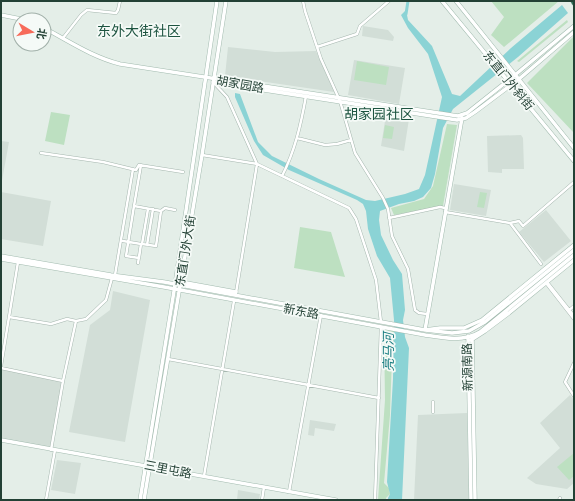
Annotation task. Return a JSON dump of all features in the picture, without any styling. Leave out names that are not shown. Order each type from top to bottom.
[{"type":"main road","name":"东直门外大街","points":[[140,500],[175,285],[217,1]]},
{"type":"main road","name":"东直门外大街","points":[[144,500],[202,155],[226,1]]},
{"type":"main road","name":"东直门外斜街","points":[[442,1],[574,161]]},
{"type":"main road","name":"东直门外斜街","points":[[456,1],[574,148]]},
{"type":"main road","points":[[1,15],[12,17]]},
{"type":"main road","points":[[574,26],[460,118],[425,330],[440,328],[464,328],[482,320],[574,245]]},
{"type":"main road","name":"胡家园路","points":[[52,32],[106,61],[205,77],[213,80],[306,96],[460,118]]},
{"type":"main road","points":[[460,118],[474,112],[518,79],[574,32]]},
{"type":"main road","name":"胡家园路","points":[[213,80],[337,97],[435,115]]},
{"type":"main road","name":"新东路","points":[[410,330],[425,330],[446,333],[469,331],[484,322],[574,250]]},
{"type":"main road","points":[[470,339],[574,255]]},
{"type":"main road","name":"新东路","points":[[1,256],[234,301],[389,326],[445,338],[470,339]]},
{"type":"main road","name":"新东路","points":[[1,260],[175,285]]},
{"type":"main road","points":[[470,339],[516,307],[574,260]]},
{"type":"main road","points":[[175,285],[180,284]]},
{"type":"main road","name":"新东路","points":[[180,284],[381,325]]},
{"type":"main road","name":"新源南路","points":[[469,331],[475,500]]},
{"type":"main road","name":"新源南路","points":[[470,339],[471,500]]},
{"type":"main road","name":"三里屯路","points":[[1,440],[264,487],[320,499],[336,500]]},
{"type":"street","points":[[63,38],[81,15],[88,10],[116,13],[120,1]]},
{"type":"street","points":[[303,1],[317,47],[340,101],[355,153],[383,198],[388,209],[392,236],[408,269],[415,310],[419,313],[427,314]]},
{"type":"street","points":[[317,47],[358,34],[360,26],[389,1]]},
{"type":"street","points":[[213,80],[227,98],[257,164],[235,294]]},
{"type":"street","points":[[282,176],[297,138],[306,96]]},
{"type":"street","points":[[297,138],[325,145],[337,144],[351,140]]},
{"type":"street","points":[[41,153],[103,162],[136,170],[139,165],[141,165],[183,172]]},
{"type":"street","points":[[202,155],[257,164],[349,208],[356,219],[376,280],[381,325],[375,500]]},
{"type":"street","points":[[141,165],[126,256],[138,258],[142,244]]},
{"type":"street","points":[[9,317],[52,324],[67,319],[76,321],[86,319],[106,300],[113,277],[133,169]]},
{"type":"street","points":[[389,218],[440,208],[510,223],[519,221],[523,226],[574,182]]},
{"type":"street","points":[[134,206],[161,211],[165,208],[175,210]]},
{"type":"street","points":[[138,263],[148,209]]},
{"type":"street","points":[[147,245],[153,209]]},
{"type":"street","points":[[123,241],[156,246],[161,211]]},
{"type":"street","points":[[510,223],[541,264]]},
{"type":"street","points":[[18,262],[1,367],[63,381]]},
{"type":"street","points":[[547,282],[574,316]]},
{"type":"street","points":[[204,476],[234,301]]},
{"type":"street","points":[[569,310],[574,306]]},
{"type":"street","points":[[569,310],[574,319]]},
{"type":"street","points":[[289,492],[321,316]]},
{"type":"street","points":[[46,500],[63,381],[76,321]]},
{"type":"street","points":[[168,359],[379,398]]},
{"type":"street","points":[[574,363],[565,382],[574,396]]},
{"type":"street","points":[[433,402],[433,412]]},
{"type":"street","points":[[262,500],[264,487]]},
{"type":"shaded area","points":[[363,26],[388,30],[394,37],[393,41],[362,36]]},
{"type":"shaded area","points":[[228,47],[275,52],[316,51],[334,92],[225,76]]},
{"type":"shaded area","points":[[354,60],[405,68],[399,104],[348,95]]},
{"type":"shaded area","points":[[386,115],[409,119],[404,151],[381,146]]},
{"type":"shaded area","points":[[521,135],[523,138],[524,169],[502,169],[502,173],[488,172],[487,136]]},
{"type":"shaded area","points":[[1,141],[9,142],[1,186]]},
{"type":"shaded area","points":[[454,184],[491,190],[486,216],[450,210]]},
{"type":"shaded area","points":[[1,192],[51,201],[43,246],[1,239]]},
{"type":"shaded area","points":[[546,210],[571,241],[544,262],[519,232]]},
{"type":"shaded area","points":[[113,291],[150,300],[125,442],[69,432],[90,325],[110,310]]},
{"type":"shaded area","points":[[1,369],[63,381],[51,450],[1,438]]},
{"type":"shaded area","points":[[570,395],[574,400],[574,483],[567,489],[536,484],[527,478],[560,448],[540,423]]},
{"type":"shaded area","points":[[467,413],[469,500],[414,500],[418,415]]},
{"type":"shaded area","points":[[310,420],[336,424],[334,431],[315,428],[314,436],[308,435]]},
{"type":"shaded area","points":[[57,460],[81,463],[75,494],[51,490]]},
{"type":"shaded area","points":[[238,490],[260,494],[259,500],[237,500]]},
{"type":"green space","points":[[491,1],[559,1],[504,47],[491,35],[504,17]]},
{"type":"green space","points":[[567,20],[568,22],[519,62],[517,61]]},
{"type":"green space","points":[[574,36],[574,133],[527,83]]},
{"type":"green space","points":[[357,61],[389,67],[386,85],[354,80]]},
{"type":"green space","points":[[51,112],[70,115],[64,145],[45,141]]},
{"type":"green space","points":[[447,124],[457,125],[443,206],[394,215],[391,208],[424,199],[433,186]]},
{"type":"green space","points":[[385,125],[394,127],[392,139],[383,138]]},
{"type":"green space","points":[[480,192],[487,193],[484,208],[477,207]]},
{"type":"green space","points":[[300,227],[331,232],[345,277],[294,268]]},
{"type":"green space","points":[[384,330],[395,331],[384,483],[389,488],[390,494],[386,500],[378,500],[385,400]]},
{"type":"green space","points":[[574,453],[574,476],[569,480],[557,467]]},
{"type":"water","points":[[562,5],[568,13],[518,57],[453,109],[443,128],[431,188],[423,197],[380,211],[379,220],[381,235],[393,260],[402,274],[405,310],[403,320],[405,337],[409,348],[402,500],[388,500],[390,494],[387,482],[393,379],[394,320],[390,278],[377,256],[368,229],[366,211],[363,204],[357,200],[289,170],[263,155],[254,141],[235,97],[235,93],[240,94],[258,142],[272,156],[366,200],[375,201],[405,194],[419,189],[425,175],[442,97],[428,54],[408,28],[401,15],[406,10],[408,20],[432,46],[452,94],[460,96],[511,48]]},
{"type":"waterway","points":[[406,14],[408,1]]},
{"type":"district","name":"东外大街社区","points":[[139,32]]},
{"type":"district","name":"胡家园社区","points":[[379,115]]},
{"type":"water label","name":"亮马河","points":[[389,352]]}]
